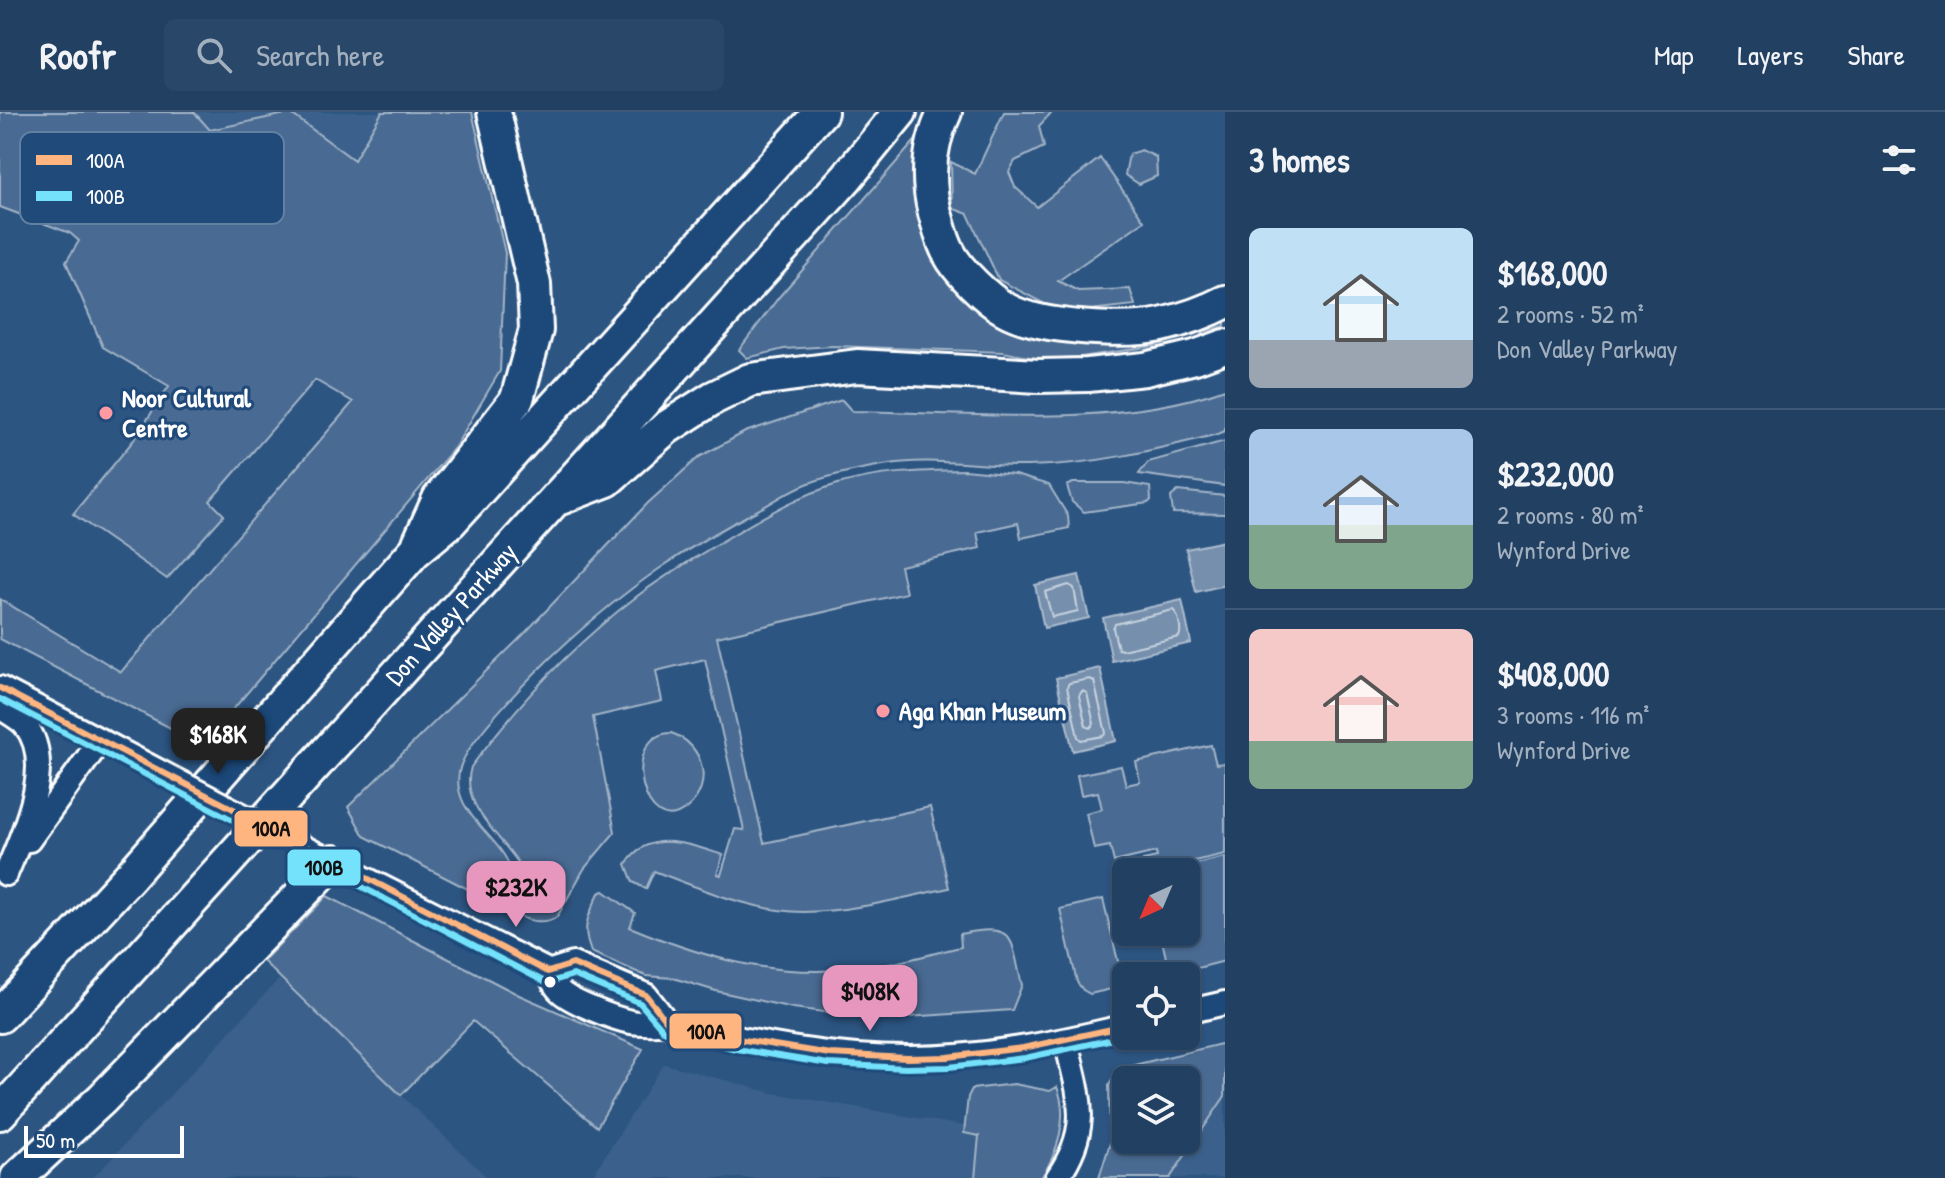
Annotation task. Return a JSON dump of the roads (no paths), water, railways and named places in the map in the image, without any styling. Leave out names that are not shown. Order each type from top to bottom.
[{"type":"highway","points":[[414,552],[439,499],[517,399],[536,330],[534,284],[494,112]]},
{"type":"highway","points":[[0,1016],[131,875],[414,552],[450,522],[821,112]]},
{"type":"highway","name":"Don Valley Parkway","points":[[0,1113],[847,177],[900,112]]},
{"type":"highway","points":[[945,112],[937,127],[928,167],[940,230],[949,255],[972,282],[1005,309],[1040,322],[1080,328],[1160,325],[1225,302]]},
{"type":"highway","points":[[553,501],[607,480],[666,428],[713,398],[750,380],[857,366],[1039,376],[1088,375],[1145,369],[1225,346]]},
{"type":"highway","points":[[17,1178],[102,1099],[333,862]]},
{"type":"street","points":[[0,688],[548,972],[560,992],[631,1022],[667,1022],[738,1039],[830,1054],[907,1058],[986,1053],[1066,1041],[1112,1030]]},
{"type":"street","points":[[0,707],[25,725],[35,744],[38,784],[30,815],[3,878]]},
{"type":"street","points":[[3,878],[106,743]]},
{"type":"street","points":[[548,972],[573,964],[646,995],[667,1022]]},
{"type":"street","points":[[1200,1009],[1225,1003]]},
{"type":"street","points":[[1057,1178],[1073,1151],[1081,1114],[1081,1099],[1066,1041]]},
{"type":"water","points":[[1225,541],[1225,585],[1196,592],[1186,549]]},
{"type":"water","points":[[1079,575],[1089,618],[1044,628],[1035,585]]},
{"type":"water","points":[[1182,600],[1191,643],[1112,661],[1103,618]]},
{"type":"water","points":[[1100,668],[1116,741],[1073,751],[1056,678]]},
{"type":"place","name":"Noor Cultural Centre","points":[[106,413]]},
{"type":"place","name":"Aga Khan Museum","points":[[883,711]]}]
